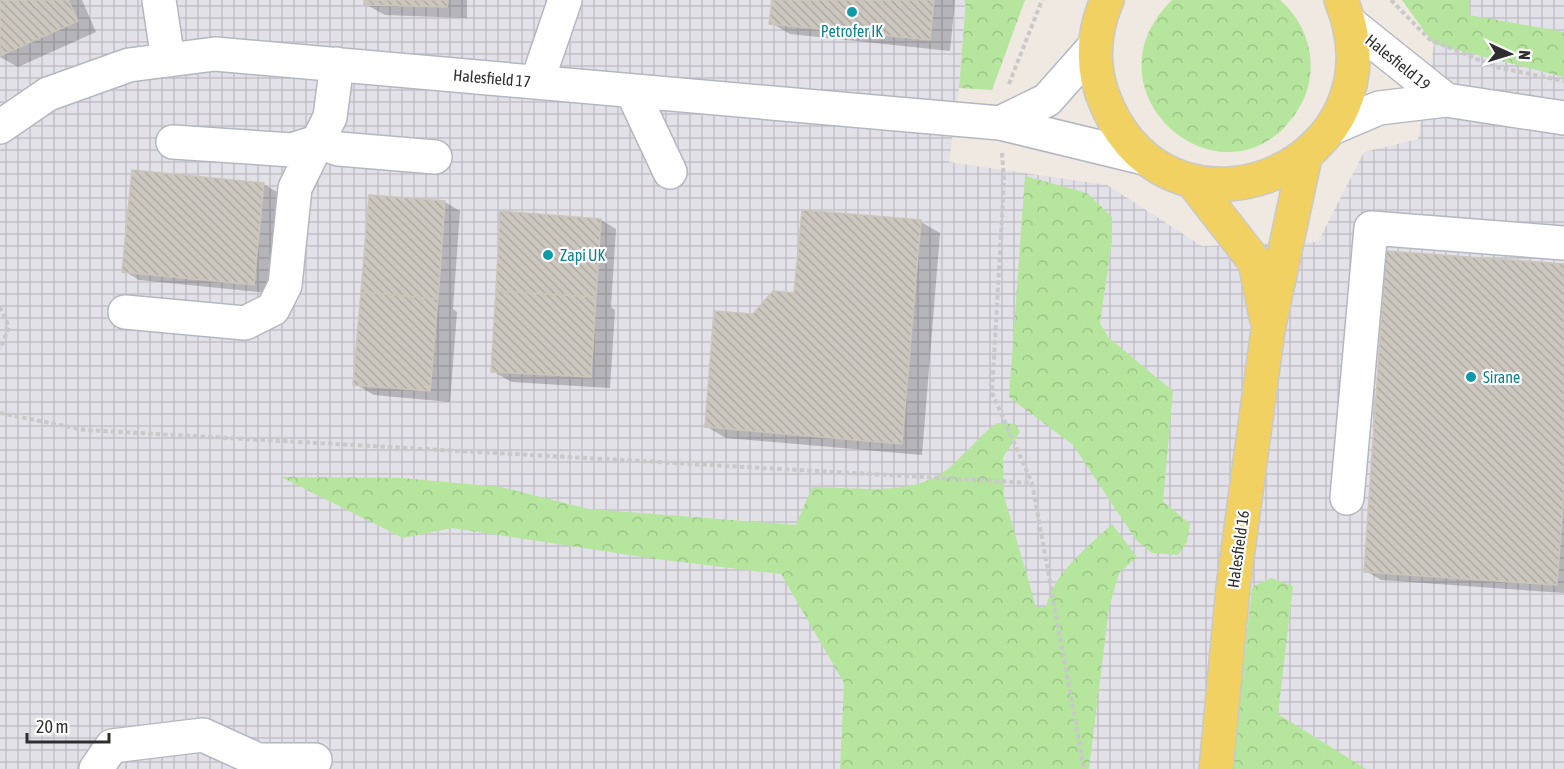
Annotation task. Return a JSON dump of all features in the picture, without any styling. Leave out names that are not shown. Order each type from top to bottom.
[{"type":"main road","points":[[1107,0],[1100,18],[1094,47],[1099,89],[1116,127],[1144,158],[1167,172],[1192,181],[1232,185],[1270,176],[1305,157],[1332,128],[1348,95],[1354,60],[1346,12]]},
{"type":"main road","name":"Halesfield 16","points":[[1216,769],[1233,587],[1268,330],[1305,157]]},
{"type":"main road","name":"Halesfield 16","points":[[1192,181],[1255,262],[1268,330]]},
{"type":"street","points":[[159,0],[168,60]]},
{"type":"street","points":[[537,82],[565,0]]},
{"type":"street","name":"Halesfield 19","points":[[1346,12],[1446,100]]},
{"type":"street","points":[[1000,123],[1047,100],[1094,47]]},
{"type":"street","name":"Halesfield 17","points":[[0,127],[48,94],[129,65],[215,54],[1000,123],[1144,158]]},
{"type":"street","points":[[125,312],[245,323],[273,309],[285,285],[295,188],[330,117],[337,64]]},
{"type":"street","points":[[632,91],[670,172]]},
{"type":"street","name":"Halesfield 19","points":[[1332,128],[1379,108],[1446,100],[1564,118]]},
{"type":"street","points":[[173,142],[292,150],[317,142],[339,149],[435,157]]},
{"type":"street","points":[[1347,498],[1371,228],[1564,243]]},
{"type":"street","points":[[96,769],[112,746],[203,735],[258,759],[315,760]]},
{"type":"path","points":[[1042,0],[1008,86],[1000,123],[1004,181],[992,393],[1032,483],[1084,769]]},
{"type":"path","points":[[1391,0],[1429,39],[1497,67],[1564,81]]},
{"type":"path","points":[[0,307],[9,327],[0,349]]},
{"type":"path","points":[[0,413],[85,430],[1032,483]]},
{"type":"shaded area","points":[[0,0],[966,0],[959,88],[949,162],[1107,185],[1202,246],[1318,242],[1364,152],[1418,139],[1434,45],[1402,0],[1564,0],[1564,769],[0,769]]},
{"type":"green space","points":[[966,0],[1025,0],[992,90],[959,88]]},
{"type":"green space","points":[[1172,0],[1280,0],[1295,16],[1308,45],[1310,77],[1304,99],[1283,129],[1253,148],[1221,152],[1191,143],[1166,124],[1148,98],[1142,67],[1148,33]]},
{"type":"green space","points":[[1402,0],[1469,0],[1469,15],[1564,32],[1564,77],[1434,44]]},
{"type":"green space","points":[[1025,176],[1087,193],[1112,217],[1112,241],[1100,323],[1109,338],[1173,391],[1163,501],[1190,524],[1187,542],[1178,555],[1152,553],[1136,540],[1073,445],[1009,397]]},
{"type":"green space","points":[[997,423],[1015,424],[1020,432],[1003,457],[1004,496],[1036,607],[1046,607],[1050,594],[1064,572],[1112,524],[1137,557],[1119,573],[1109,608],[1089,769],[840,769],[844,683],[781,574],[656,559],[452,528],[403,538],[281,477],[403,478],[501,487],[589,509],[796,525],[812,487],[884,489],[920,483],[936,477],[950,467]]},
{"type":"green space","points":[[1271,578],[1293,586],[1278,714],[1366,769],[1232,769],[1252,587]]},
{"type":"building","points":[[0,0],[68,0],[78,21],[0,56]]},
{"type":"building","points":[[364,0],[448,0],[447,7],[364,5]]},
{"type":"building","name":"Petrofer IK","points":[[772,0],[934,0],[930,40],[769,24]]},
{"type":"building","points":[[132,170],[264,183],[254,285],[122,272]]},
{"type":"building","points":[[369,195],[445,201],[438,299],[361,292]]},
{"type":"building","points":[[802,210],[921,220],[902,444],[705,427],[714,311],[753,314],[773,291],[794,293]]},
{"type":"building","name":"Zapi UK","points":[[500,211],[601,219],[596,297],[496,291]]},
{"type":"building","name":"Sirane","points":[[1386,251],[1564,264],[1564,491],[1557,585],[1364,572]]},
{"type":"building","points":[[496,291],[596,297],[591,377],[491,372]]},
{"type":"building","points":[[361,292],[438,299],[430,391],[353,385]]},
{"type":"place","name":"Petrofer IK","points":[[852,12]]},
{"type":"place","name":"Zapi UK","points":[[548,255]]},
{"type":"place","name":"Sirane","points":[[1471,377]]}]
